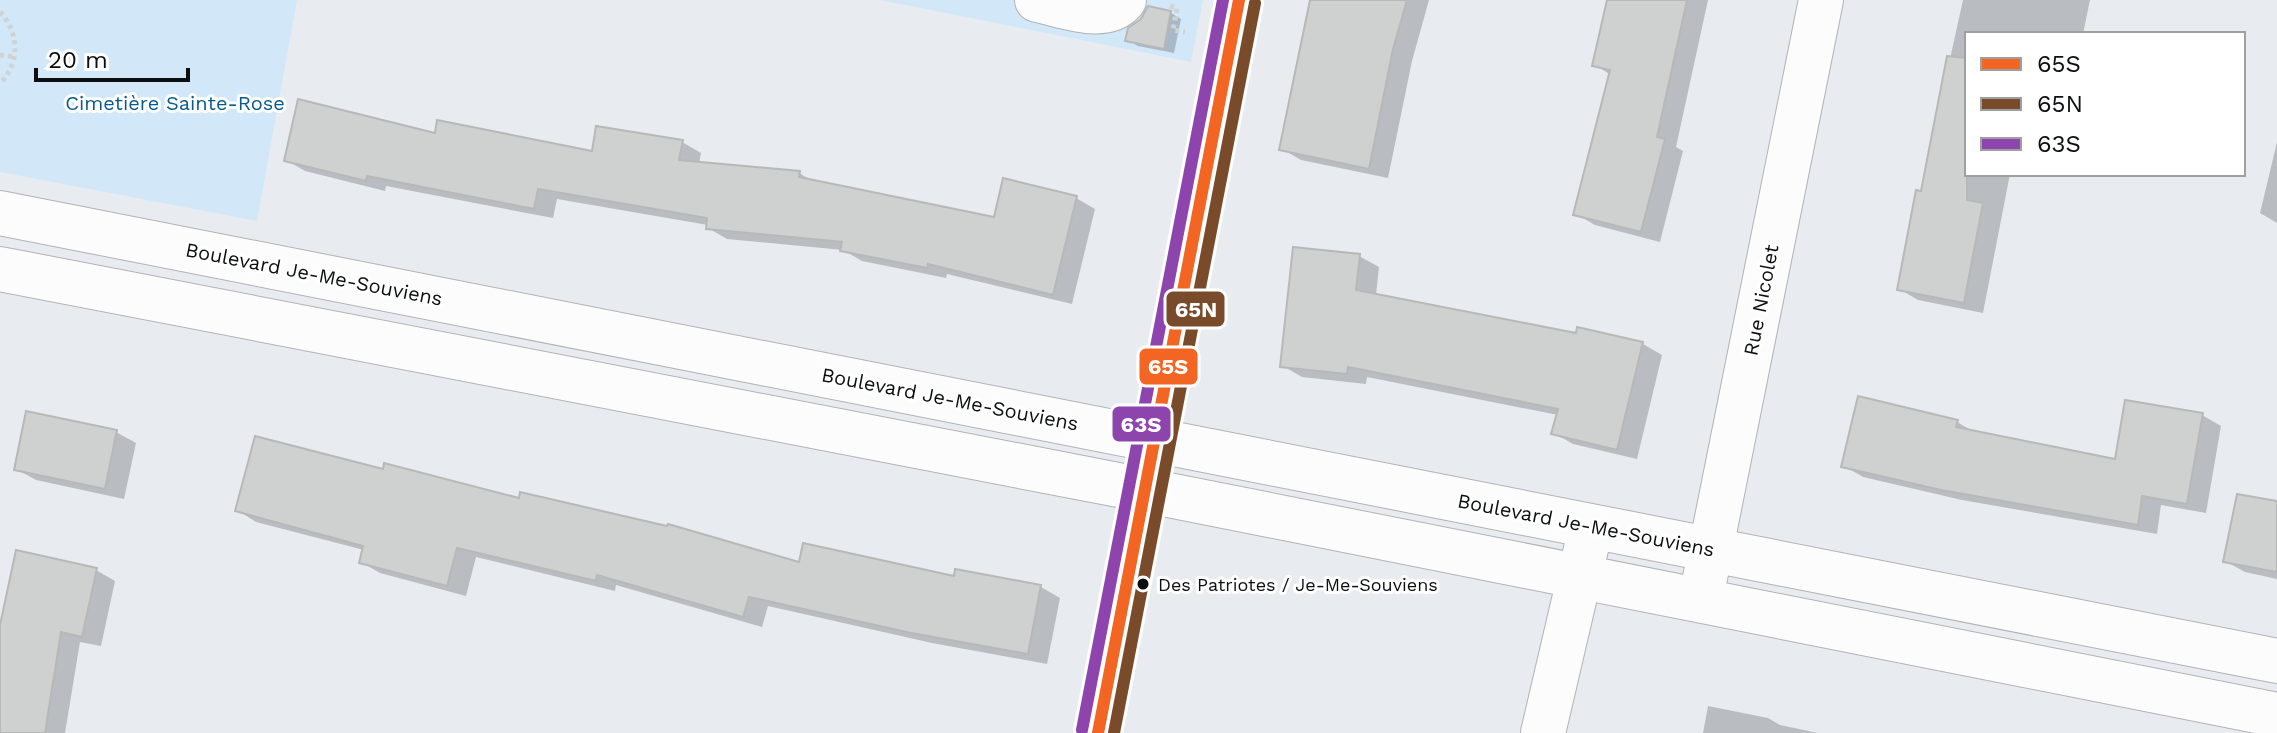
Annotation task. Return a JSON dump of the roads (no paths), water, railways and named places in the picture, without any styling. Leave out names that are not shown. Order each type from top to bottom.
[{"type":"street","points":[[1037,0],[1099,12],[1110,11],[1124,0]]},
{"type":"street","points":[[1098,733],[1239,0]]},
{"type":"street","name":"Rue Nicolet","points":[[1701,600],[1821,0]]},
{"type":"street","name":"Boulevard Je-Me-Souviens","points":[[0,213],[2277,661]]},
{"type":"street","points":[[0,269],[1144,490],[2277,715]]},
{"type":"street","points":[[1543,733],[1591,525]]},
{"type":"place","name":"Des Patriotes / Je-Me-Souviens","points":[[1143,584]]},
{"type":"park label","name":"Cimetière Sainte-Rose","points":[[175,103]]}]
